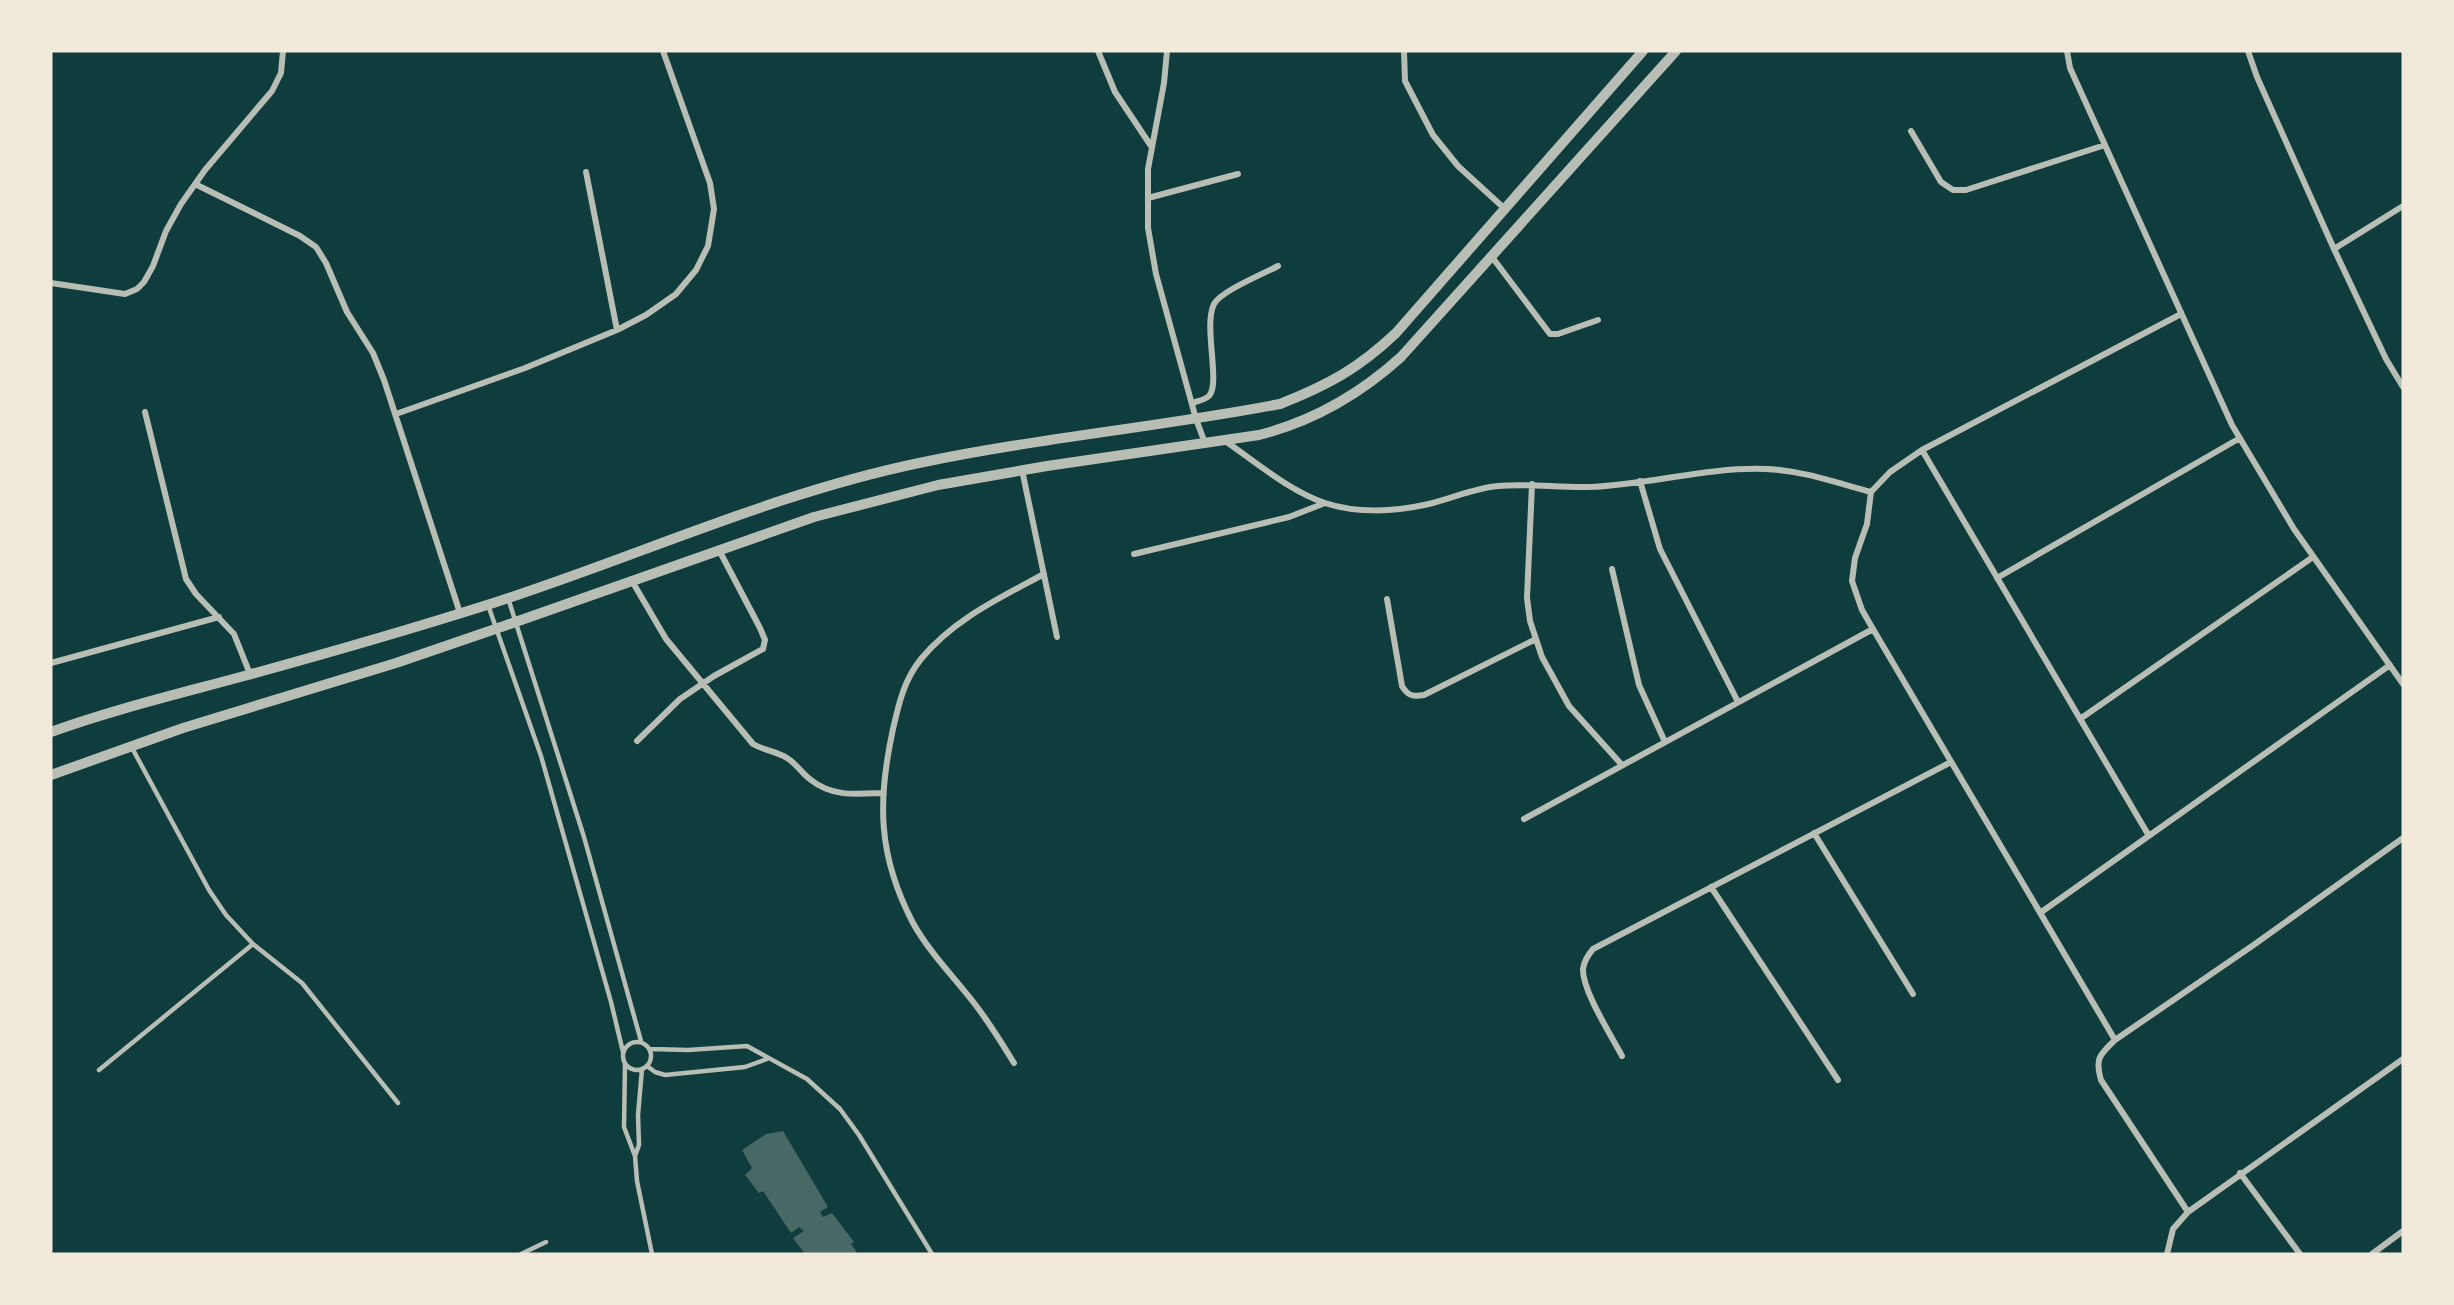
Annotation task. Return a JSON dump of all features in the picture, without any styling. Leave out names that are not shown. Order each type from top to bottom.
[{"type":"street","points":[[51,283],[125,294],[137,288],[153,266],[166,231],[195,184],[272,91],[281,73],[283,51]]},
{"type":"street","points":[[396,414],[525,368],[616,330],[646,315],[676,294],[696,270],[708,246],[714,209],[710,183],[663,51]]},
{"type":"street","points":[[1098,51],[1115,92],[1151,146]]},
{"type":"street","points":[[1167,51],[1164,83],[1151,146],[1148,198],[1150,248],[1196,419],[1206,444]]},
{"type":"street","points":[[1404,51],[1405,81],[1434,135],[1458,166],[1505,210]]},
{"type":"street","points":[[51,732],[114,711],[488,605],[746,512],[918,463],[1280,404],[1320,388],[1357,367],[1396,333],[1643,51]]},
{"type":"street","points":[[51,774],[131,745],[396,663],[814,517],[938,485],[1022,470],[1225,441],[1289,428],[1348,399],[1377,379],[1401,357],[1676,51]]},
{"type":"street","points":[[2067,51],[2070,68],[2181,314],[2240,438],[2294,529],[2403,684]]},
{"type":"street","points":[[2248,51],[2257,77],[2334,249],[2386,359],[2403,387]]},
{"type":"street","points":[[1911,131],[1941,182],[1953,190],[1966,190],[2105,145]]},
{"type":"street","points":[[586,172],[616,330]]},
{"type":"street","points":[[1148,198],[1238,174]]},
{"type":"street","points":[[195,184],[300,236],[316,247],[326,263],[343,305],[373,353],[396,414],[460,613]]},
{"type":"street","points":[[2334,249],[2403,206]]},
{"type":"street","points":[[1492,257],[1550,334],[1558,334],[1598,320]]},
{"type":"street","points":[[1192,403],[1209,396],[1213,388],[1210,338],[1214,304],[1224,295],[1278,266]]},
{"type":"street","points":[[2115,1040],[1862,610],[1852,580],[1855,558],[1867,524],[1871,492],[1890,472],[1922,450],[2181,314]]},
{"type":"street","points":[[145,412],[186,579],[196,594],[234,634],[249,674]]},
{"type":"street","points":[[1997,578],[2240,438]]},
{"type":"street","points":[[1225,441],[1295,488],[1325,503],[1349,508],[1394,510],[1424,505],[1497,486],[1532,484],[1589,487],[1714,471],[1765,469],[1793,472],[1871,492]]},
{"type":"street","points":[[1922,450],[2149,836]]},
{"type":"street","points":[[1022,470],[1057,637]]},
{"type":"street","points":[[1640,481],[1660,549],[1738,702]]},
{"type":"street","points":[[1532,484],[1527,598],[1530,621],[1542,657],[1569,706],[1622,765]]},
{"type":"street","points":[[1134,554],[1289,517],[1325,503]]},
{"type":"street","points":[[637,741],[680,699],[704,682],[756,656],[763,650],[765,640],[719,550]]},
{"type":"street","points":[[2080,719],[2313,557]]},
{"type":"street","points":[[1612,568],[1639,685],[1665,742]]},
{"type":"street","points":[[1014,1063],[990,1023],[914,926],[891,868],[883,832],[882,793],[900,696],[907,678],[922,658],[959,623],[981,608],[1044,574]]},
{"type":"street","points":[[632,581],[666,639],[704,682],[753,744],[765,751],[789,758],[811,780],[827,790],[841,794],[882,793]]},
{"type":"street","points":[[1387,599],[1402,686],[1414,697],[1424,695],[1536,639]]},
{"type":"street","points":[[51,663],[219,617]]},
{"type":"street","points":[[1524,819],[1873,629]]},
{"type":"street","points":[[2040,913],[2390,665]]},
{"type":"street","points":[[1622,1056],[1586,985],[1583,970],[1586,958],[1593,949],[1951,762]]},
{"type":"street","points":[[1814,833],[1912,994]]},
{"type":"street","points":[[2188,1212],[2101,1080],[2097,1064],[2103,1051],[2115,1040],[2403,838]]},
{"type":"street","points":[[1711,887],[1838,1080]]},
{"type":"street","points":[[2167,1254],[2173,1229],[2188,1212],[2403,1059]]},
{"type":"street","points":[[2240,1173],[2300,1254]]},
{"type":"street","points":[[2372,1254],[2403,1231]]},
{"type":"lane","points":[[508,598],[584,837],[641,1041],[650,1049],[688,1050],[747,1046],[807,1079],[840,1109],[859,1135],[932,1254]]},
{"type":"lane","points":[[488,605],[542,756],[611,1002],[625,1063],[624,1127],[635,1156],[637,1181],[652,1254]]},
{"type":"lane","points":[[131,745],[209,890],[226,915],[253,944],[302,983],[398,1103]]},
{"type":"lane","points":[[99,1070],[253,944]]},
{"type":"lane","points":[[623,1052],[630,1043],[641,1041]]},
{"type":"lane","points":[[625,1063],[633,1070],[642,1069],[651,1059],[650,1049]]},
{"type":"lane","points":[[647,1066],[662,1075],[686,1074],[745,1067],[767,1059]]},
{"type":"lane","points":[[635,1156],[639,1145],[638,1115],[642,1069]]},
{"type":"lane","points":[[521,1254],[546,1242]]},
{"type":"building","points":[[783,1131],[828,1207],[820,1212],[823,1217],[832,1213],[854,1242],[851,1244],[858,1254],[805,1254],[793,1238],[804,1231],[799,1227],[791,1233],[763,1191],[759,1193],[745,1175],[752,1168],[742,1150],[766,1134]]}]
